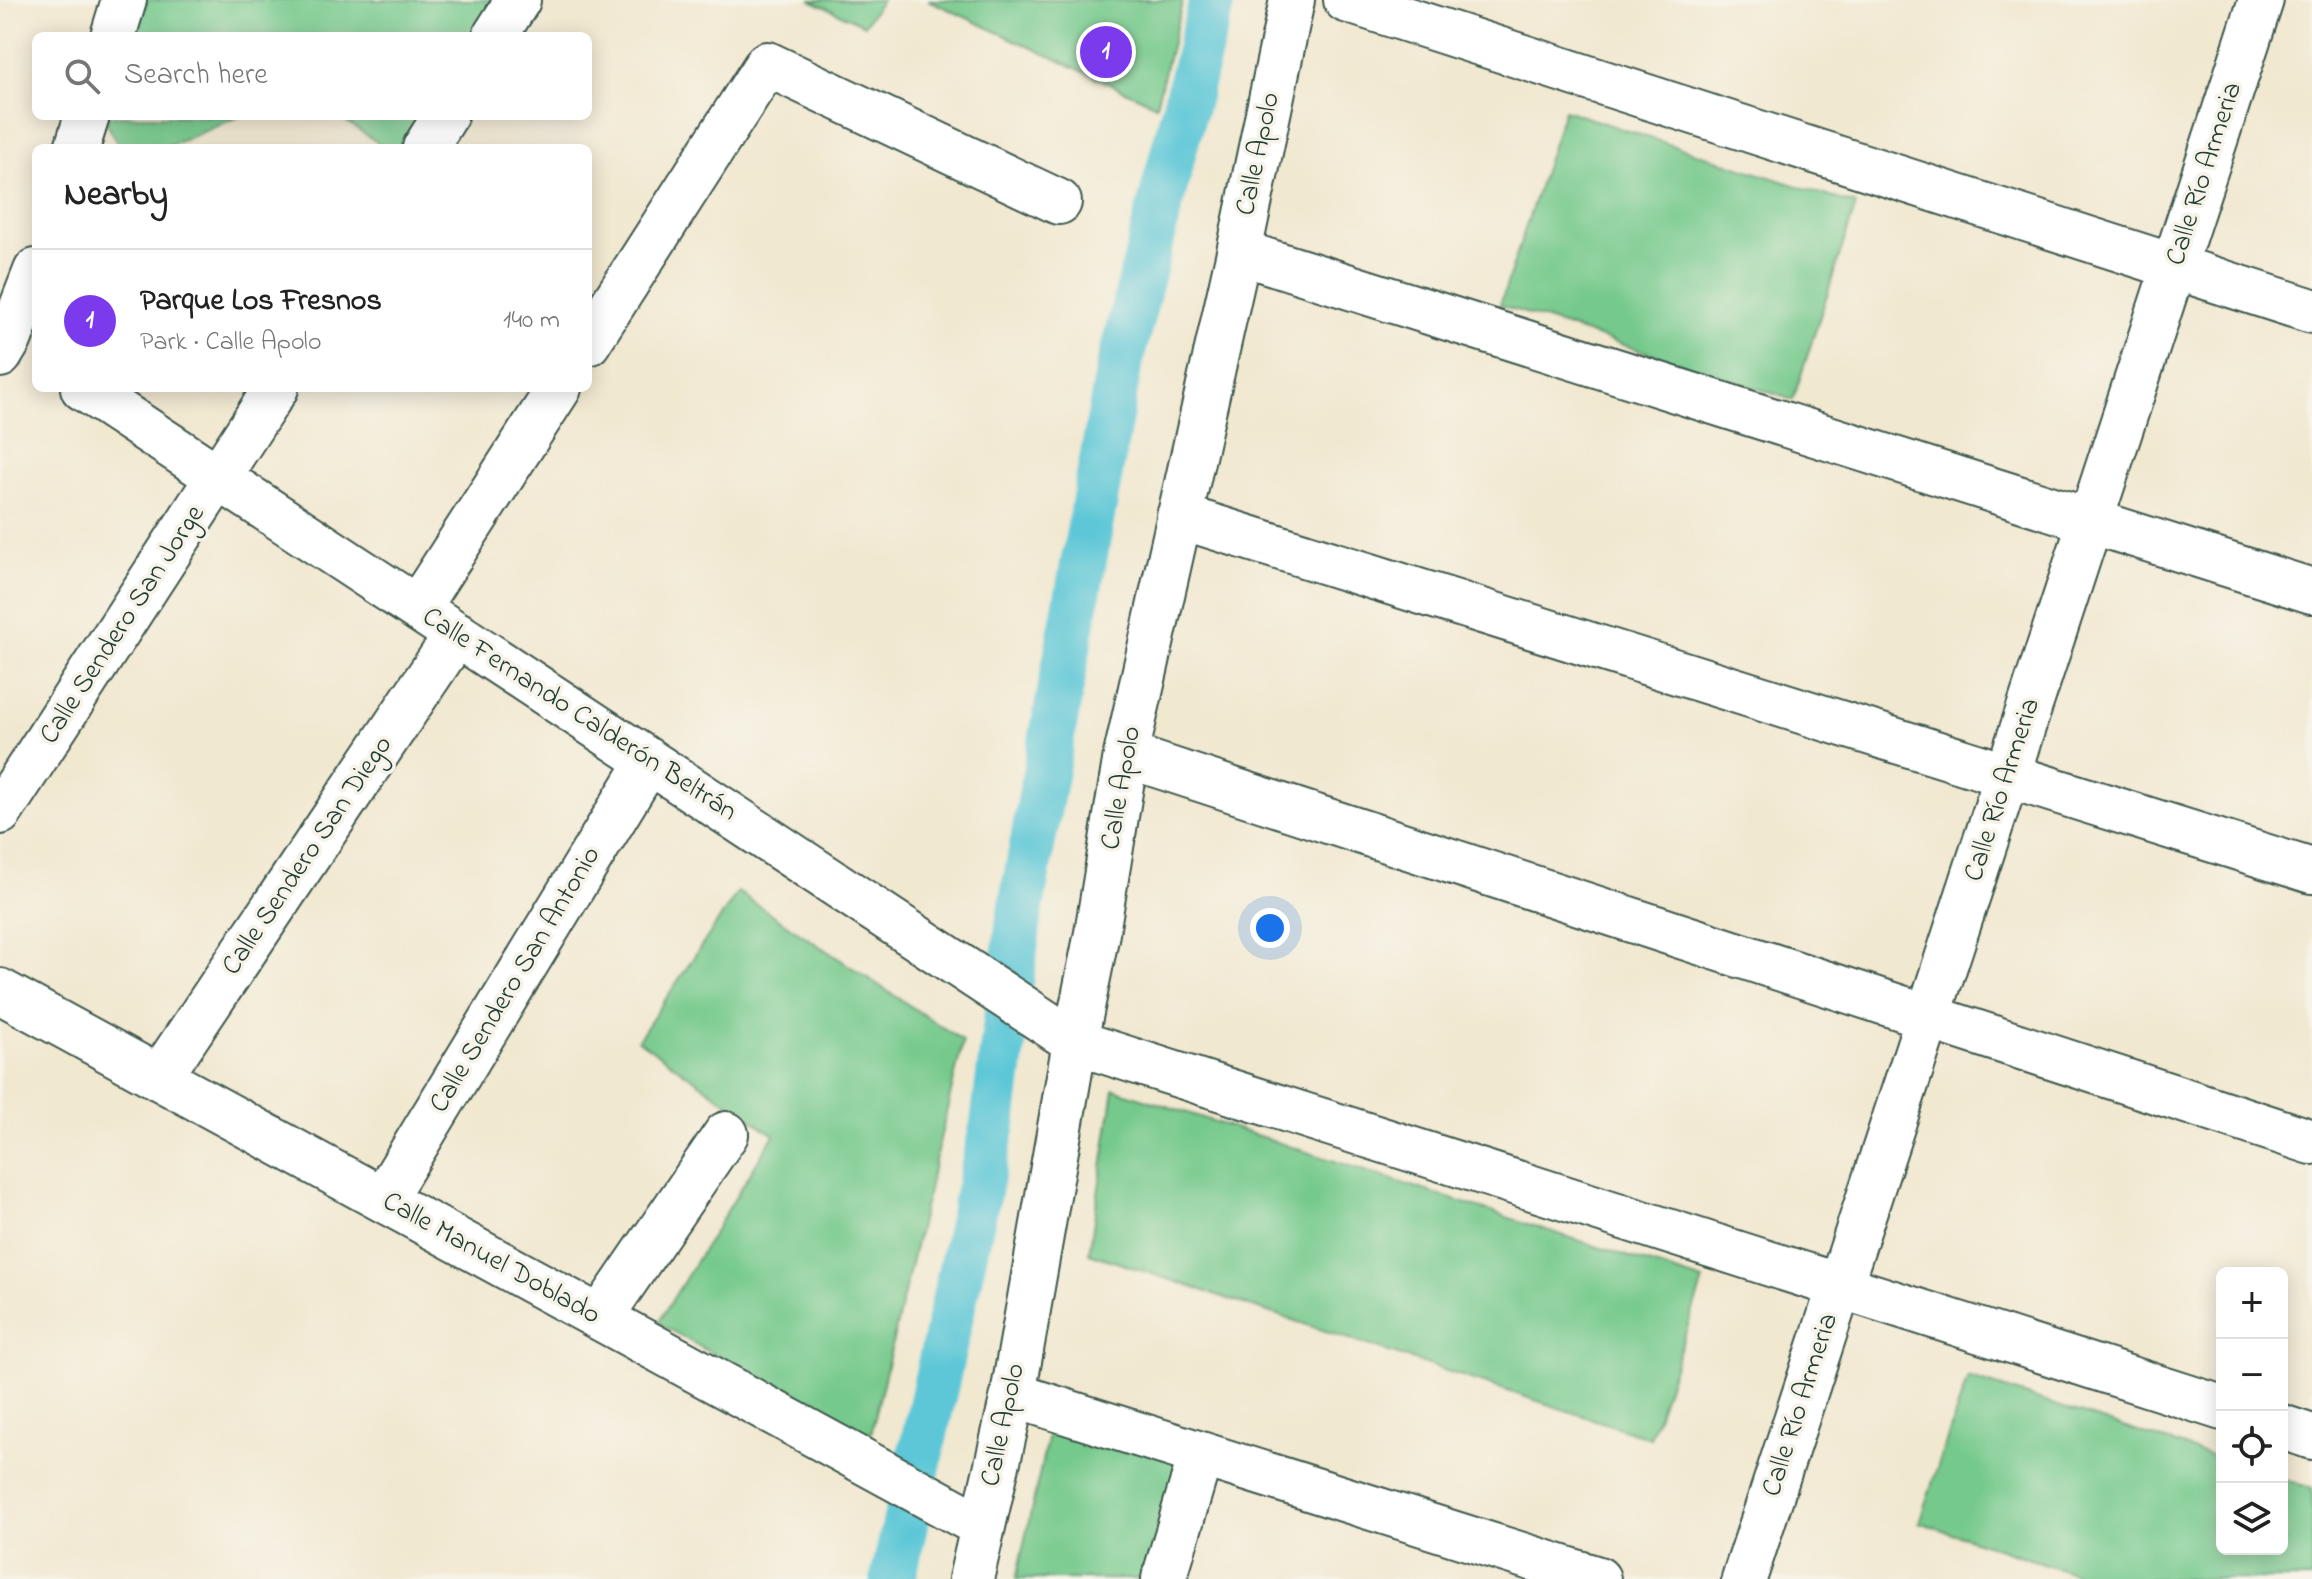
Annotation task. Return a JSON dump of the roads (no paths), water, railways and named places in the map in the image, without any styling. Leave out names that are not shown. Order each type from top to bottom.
[{"type":"street","points":[[114,32],[124,0]]},
{"type":"street","points":[[498,32],[518,0]]},
{"type":"street","name":"Calle Apolo","points":[[971,1579],[1013,1395],[1126,755],[1292,0]]},
{"type":"street","points":[[1346,0],[2312,311]]},
{"type":"street","name":"Calle Río Armeria","points":[[1744,1579],[2261,0]]},
{"type":"street","points":[[592,337],[767,64],[1059,202]]},
{"type":"street","points":[[78,144],[86,120]]},
{"type":"street","points":[[428,144],[442,120]]},
{"type":"street","points":[[1239,252],[2312,591]]},
{"type":"street","points":[[11,346],[32,283]]},
{"type":"street","name":"Calle Fernando Calderón Beltrán","points":[[89,392],[1075,1042],[2216,1406]]},
{"type":"street","name":"Calle Sendero San Jorge","points":[[0,812],[274,392]]},
{"type":"street","points":[[417,608],[556,392]]},
{"type":"street","points":[[1179,516],[2312,871]]},
{"type":"street","name":"Calle Sendero San Diego","points":[[159,1078],[457,634]]},
{"type":"street","points":[[1126,755],[2312,1142]]},
{"type":"street","name":"Calle Sendero San Antonio","points":[[383,1199],[649,761]]},
{"type":"street","name":"Calle Manuel Doblado","points":[[0,991],[982,1526]]},
{"type":"street","points":[[600,1318],[726,1134]]},
{"type":"street","points":[[1013,1395],[1598,1579]]},
{"type":"street","points":[[2288,1429],[2312,1437]]},
{"type":"street","points":[[1164,1579],[1201,1454]]},
{"type":"waterway","points":[[893,1579],[993,1124],[1019,918],[1119,367],[1212,0]]},
{"type":"place","name":"Parque Los Fresnos","points":[[1106,52]]}]
